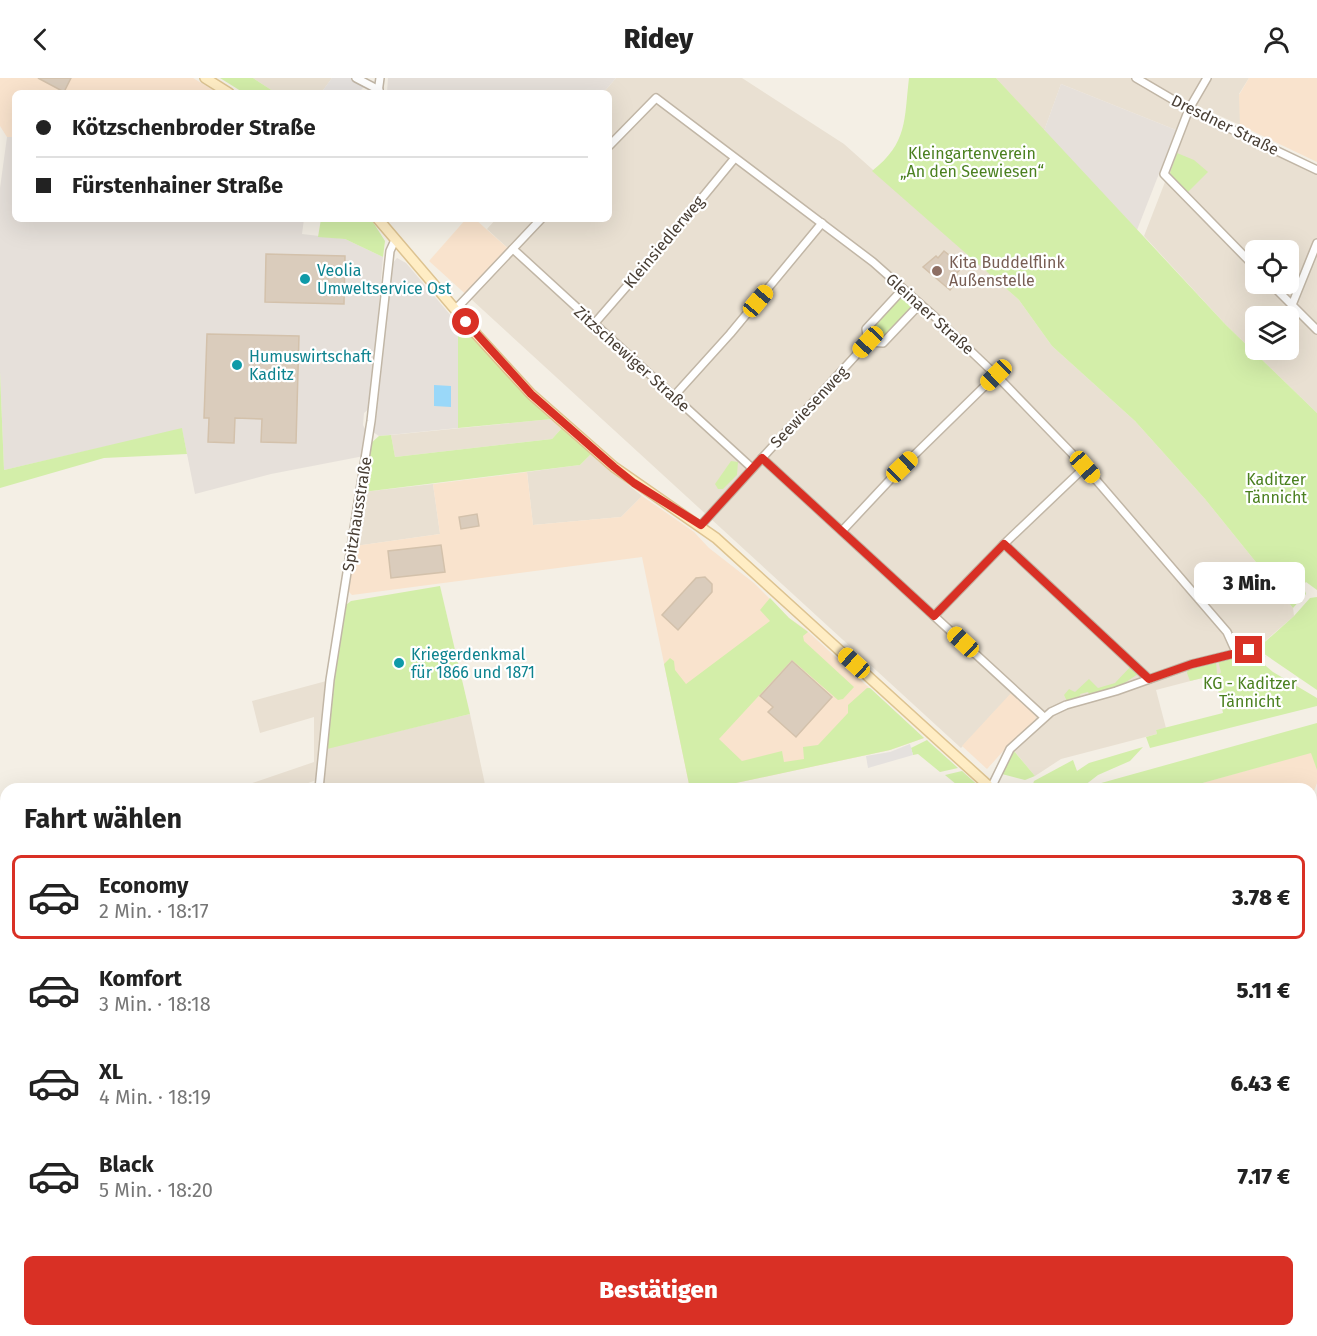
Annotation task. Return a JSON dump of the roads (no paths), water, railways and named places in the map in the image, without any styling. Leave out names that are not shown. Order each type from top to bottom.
[{"type":"street","points":[[205,78],[224,90]]},
{"type":"street","points":[[356,78],[375,90]]},
{"type":"street","name":"Dresdner Straße","points":[[1136,78],[1189,109],[1317,170]]},
{"type":"street","points":[[1207,78],[1189,109],[1164,174],[1245,257]]},
{"type":"street","name":"Gleinaer Straße","points":[[612,143],[656,98],[873,262],[996,375],[1085,467],[1227,632],[1236,652]]},
{"type":"street","name":"Kleinsiedlerweg","points":[[594,324],[734,159]]},
{"type":"street","points":[[380,222],[531,394],[634,483],[701,525],[985,783]]},
{"type":"street","points":[[455,309],[538,222]]},
{"type":"street","points":[[674,396],[730,334],[822,223]]},
{"type":"street","name":"Spitzhausstraße","points":[[320,783],[330,680],[371,421],[390,250],[395,240]]},
{"type":"street","points":[[1292,305],[1317,243]]},
{"type":"street","name":"Zitzschewiger Straße","points":[[513,249],[752,468]]},
{"type":"street","name":"Seewiesenweg","points":[[868,342],[866,329],[903,289]]},
{"type":"street","points":[[1280,294],[1317,330]]},
{"type":"street","name":"Seewiesenweg","points":[[868,342],[883,343],[920,304]]},
{"type":"street","name":"Seewiesenweg","points":[[701,525],[868,342]]},
{"type":"street","points":[[842,531],[902,467],[996,375]]},
{"type":"street","points":[[762,458],[1044,717]]},
{"type":"street","points":[[934,616],[1004,544],[1085,467]]},
{"type":"street","points":[[1004,544],[1149,679]]},
{"type":"street","points":[[995,783],[1010,749],[1044,717],[1066,705],[1116,691],[1192,664],[1249,650]]},
{"type":"water","points":[[434,385],[451,386],[451,407],[434,406]]},
{"type":"place","name":"Kita Buddelflink Außenstelle","points":[[937,271]]},
{"type":"place","name":"Veolia Umweltservice Ost","points":[[305,279]]},
{"type":"place","name":"Humuswirtschaft Kaditz","points":[[237,365]]},
{"type":"place","name":"Kriegerdenkmal für 1866 und 1871","points":[[399,663]]},
{"type":"park label","name":"Kleingartenverein „An den Seewiesen“","points":[[972,162]]},
{"type":"park label","name":"Kaditzer Tännicht","points":[[1276,488]]},
{"type":"park label","name":"KG - Kaditzer Tännicht","points":[[1250,692]]}]
